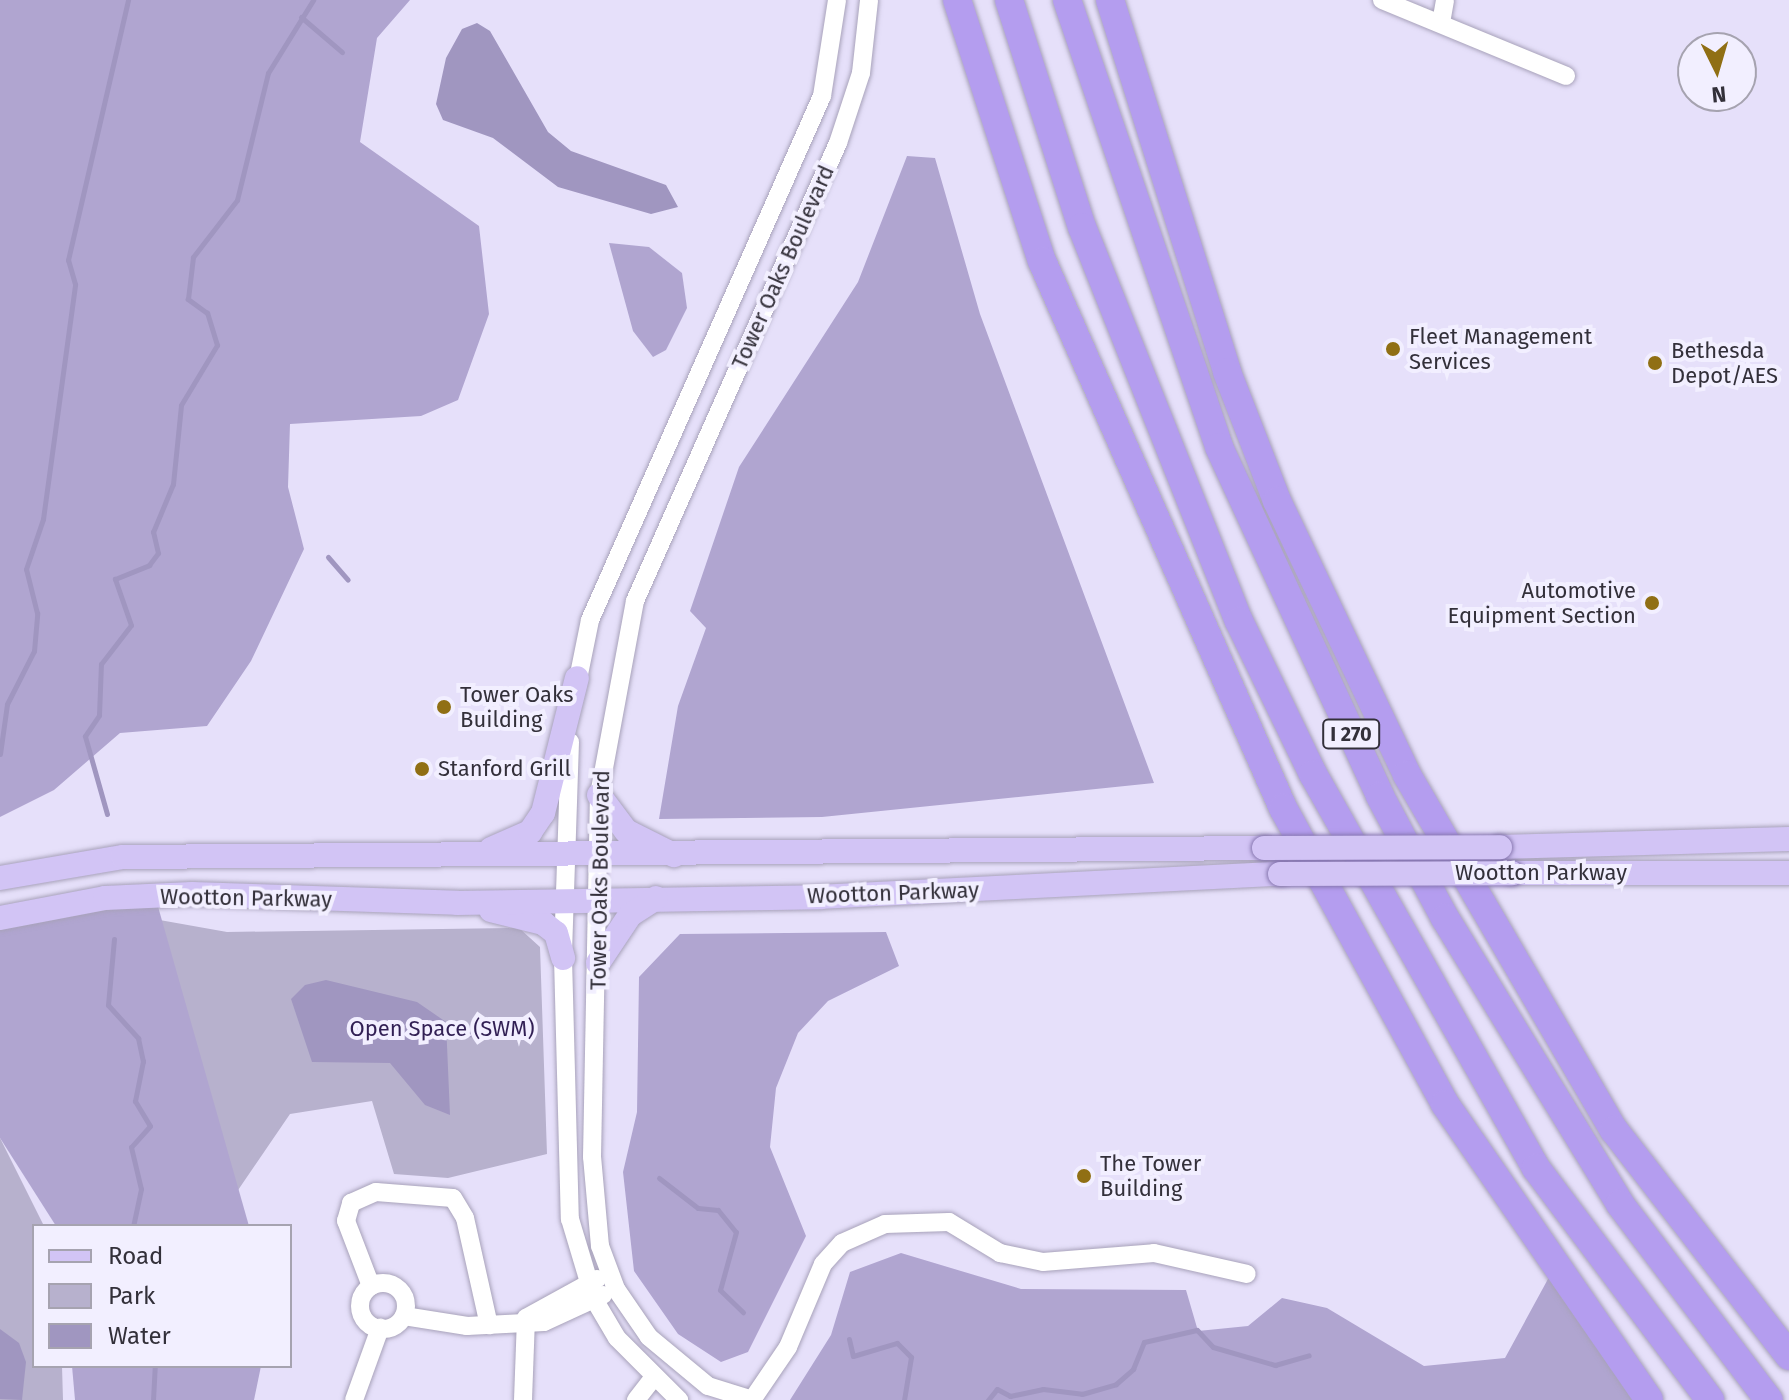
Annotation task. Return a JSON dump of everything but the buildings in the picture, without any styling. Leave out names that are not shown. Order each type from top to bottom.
[{"type":"highway","points":[[957,0],[1042,261],[1283,808],[1445,1104],[1649,1400]]},
{"type":"highway","name":"I 270","points":[[1009,0],[1082,227],[1239,621],[1313,774],[1536,1168],[1710,1400]]},
{"type":"highway","name":"I 270","points":[[1067,0],[1219,447],[1380,796],[1445,918],[1620,1204],[1769,1400]]},
{"type":"highway","name":"I 270","points":[[1110,0],[1227,372],[1277,501],[1407,775],[1614,1130],[1789,1356]]},
{"type":"main road","points":[[478,853],[519,840],[543,813],[577,678]]},
{"type":"main road","points":[[599,795],[626,831],[676,856]]},
{"type":"main road","name":"Wootton Parkway","points":[[0,878],[123,857],[478,853],[676,856],[1500,847],[1789,839]]},
{"type":"main road","name":"Wootton Parkway","points":[[0,918],[105,898],[192,894],[457,903],[1280,874],[1789,873]]},
{"type":"main road","points":[[598,963],[630,915],[656,898]]},
{"type":"main road","points":[[457,903],[543,923],[556,933],[563,958]]},
{"type":"street","name":"Tower Oaks Boulevard","points":[[679,1400],[654,1377],[591,1291],[570,1219],[563,958],[564,856],[577,678],[590,620],[822,96],[837,0]]},
{"type":"street","name":"Tower Oaks Boulevard","points":[[752,1400],[708,1386],[671,1357],[614,1282],[600,1246],[592,1157],[599,795],[635,601],[838,143],[861,73],[869,0]]},
{"type":"street","points":[[1382,0],[1566,76]]},
{"type":"street","points":[[1441,23],[1445,0]]},
{"type":"street","points":[[380,1328],[361,1312],[371,1286],[346,1221],[351,1203],[376,1192],[453,1198],[465,1218],[489,1325]]},
{"type":"street","points":[[752,1400],[788,1347],[823,1264],[842,1243],[885,1224],[949,1222],[1000,1253],[1043,1262],[1154,1253],[1247,1274]]},
{"type":"street","points":[[354,1400],[380,1328],[404,1316],[489,1325],[526,1318],[544,1322],[591,1291],[614,1282]]},
{"type":"street","points":[[371,1286],[397,1287],[405,1298],[404,1316]]},
{"type":"street","points":[[523,1400],[526,1318]]},
{"type":"street","points":[[636,1400],[654,1377]]},
{"type":"green space","name":"Open Space (SWM)","points":[[154,919],[227,932],[519,928],[540,947],[547,1154],[448,1178],[394,1174],[372,1101],[290,1114],[234,1196]]},
{"type":"green space","points":[[0,1138],[43,1224],[32,1224],[32,1368],[62,1368],[63,1400],[0,1400]]},
{"type":"shaded area","points":[[0,0],[410,0],[377,38],[360,142],[479,226],[489,314],[458,400],[421,416],[290,424],[288,487],[304,549],[251,661],[207,726],[120,733],[54,790],[0,817]]},
{"type":"shaded area","points":[[907,156],[935,158],[980,314],[1154,783],[822,817],[659,819],[678,706],[706,628],[690,611],[739,467],[858,282]]},
{"type":"shaded area","points":[[609,243],[649,247],[682,273],[687,308],[666,350],[653,357],[633,331]]},
{"type":"shaded area","points":[[155,896],[248,1224],[55,1224],[0,1138],[0,918]]},
{"type":"shaded area","points":[[886,932],[899,966],[828,1001],[798,1033],[776,1088],[770,1147],[806,1236],[748,1352],[721,1362],[678,1334],[634,1271],[623,1172],[637,1112],[639,977],[680,934]]},
{"type":"shaded area","points":[[901,1253],[1021,1289],[1186,1290],[1198,1331],[1248,1326],[1282,1298],[1327,1308],[1424,1366],[1505,1358],[1554,1268],[1649,1400],[790,1400],[831,1335],[850,1272]]},
{"type":"shaded area","points":[[72,1368],[261,1368],[254,1400],[75,1400]]},
{"type":"water","points":[[477,23],[490,31],[548,132],[571,151],[666,185],[678,207],[651,214],[558,187],[493,138],[443,120],[436,104],[446,58],[462,29]]},
{"type":"water","points":[[326,980],[417,1002],[446,1022],[450,1115],[425,1105],[390,1063],[312,1062],[291,999],[305,985]]},
{"type":"water","points":[[0,1329],[19,1343],[26,1362],[22,1400],[0,1399]]},
{"type":"waterway","points":[[0,754],[7,704],[34,651],[37,613],[26,569],[43,519],[75,284],[68,260],[128,0]]},
{"type":"waterway","points":[[107,814],[85,736],[99,715],[101,664],[131,625],[115,579],[149,565],[158,553],[153,532],[173,484],[181,405],[217,345],[207,313],[188,299],[193,257],[237,200],[268,73],[313,0]]},
{"type":"waterway","points":[[301,17],[342,52]]},
{"type":"waterway","points":[[328,557],[348,580]]},
{"type":"waterway","points":[[114,939],[108,1005],[138,1038],[143,1061],[135,1101],[150,1126],[131,1147],[141,1189],[133,1224]]},
{"type":"waterway","points":[[445,1033],[484,1035]]},
{"type":"waterway","points":[[659,1178],[698,1208],[718,1210],[736,1232],[720,1290],[743,1312]]},
{"type":"waterway","points":[[988,1400],[997,1389],[1010,1396],[1043,1389],[1082,1394],[1116,1384],[1133,1369],[1144,1342],[1197,1330],[1213,1347],[1275,1365],[1309,1355]]},
{"type":"waterway","points":[[849,1339],[853,1356],[897,1343],[911,1357],[904,1400]]},
{"type":"waterway","points":[[153,1400],[155,1368]]},
{"type":"place","name":"Fleet Management Services","points":[[1393,349]]},
{"type":"place","name":"Bethesda Depot/AES","points":[[1655,363]]},
{"type":"place","name":"Automotive Equipment Section","points":[[1652,603]]},
{"type":"place","name":"Tower Oaks Building","points":[[444,707]]},
{"type":"place","name":"Stanford Grill","points":[[422,769]]},
{"type":"place","name":"The Tower Building","points":[[1084,1176]]}]
